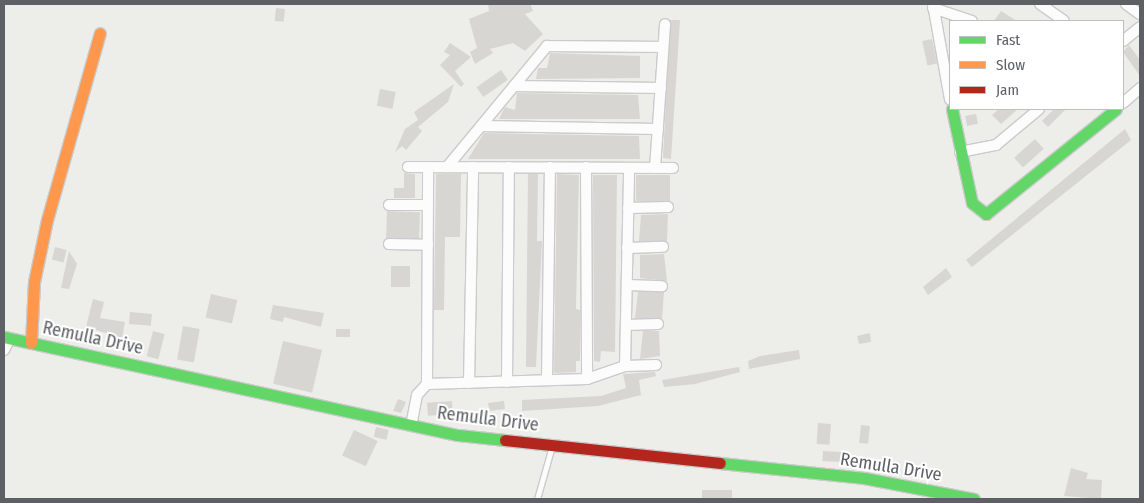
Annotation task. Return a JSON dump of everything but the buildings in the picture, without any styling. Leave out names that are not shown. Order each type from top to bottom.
[{"type":"main road","points":[[31,342],[34,282],[47,220],[100,33]]},
{"type":"main road","points":[[952,110],[972,203],[981,213],[993,212],[1115,110]]},
{"type":"main road","name":"Remulla Drive","points":[[7,338],[411,426],[553,445],[864,478],[974,499]]},
{"type":"street","points":[[1040,4],[1063,20]]},
{"type":"street","points":[[1126,4],[1140,14]]},
{"type":"street","points":[[933,6],[969,20]]},
{"type":"street","points":[[933,6],[949,94]]},
{"type":"street","points":[[655,168],[665,24]]},
{"type":"street","points":[[1124,40],[1140,26]]},
{"type":"street","points":[[447,167],[547,46],[663,47]]},
{"type":"street","points":[[514,86],[661,88]]},
{"type":"street","points":[[1124,102],[1140,88]]},
{"type":"street","points":[[960,152],[996,145],[1038,110]]},
{"type":"street","points":[[481,126],[658,129]]},
{"type":"street","points":[[408,167],[673,168]]},
{"type":"street","points":[[411,426],[417,395],[427,384],[428,167]]},
{"type":"street","points":[[469,383],[473,167]]},
{"type":"street","points":[[508,382],[509,167]]},
{"type":"street","points":[[547,380],[550,168]]},
{"type":"street","points":[[586,168],[587,379]]},
{"type":"street","points":[[625,366],[629,168]]},
{"type":"street","points":[[389,205],[428,205]]},
{"type":"street","points":[[628,208],[668,207]]},
{"type":"street","points":[[389,244],[428,245]]},
{"type":"street","points":[[627,248],[663,247]]},
{"type":"street","points":[[627,284],[662,286]]},
{"type":"street","points":[[626,325],[658,324]]},
{"type":"street","points":[[4,350],[7,338]]},
{"type":"street","points":[[427,384],[587,379],[625,366],[656,365]]},
{"type":"lane","points":[[536,499],[553,445]]},
{"type":"traffic: fast","points":[[952,110],[972,203],[986,214],[1115,110]]},
{"type":"traffic: fast","points":[[4,337],[458,435],[505,440]]},
{"type":"traffic: fast","points":[[720,463],[864,478],[974,499]]},
{"type":"traffic: slow","points":[[31,343],[34,282],[47,220],[100,33]]},
{"type":"traffic: jam","points":[[505,440],[720,463]]}]
